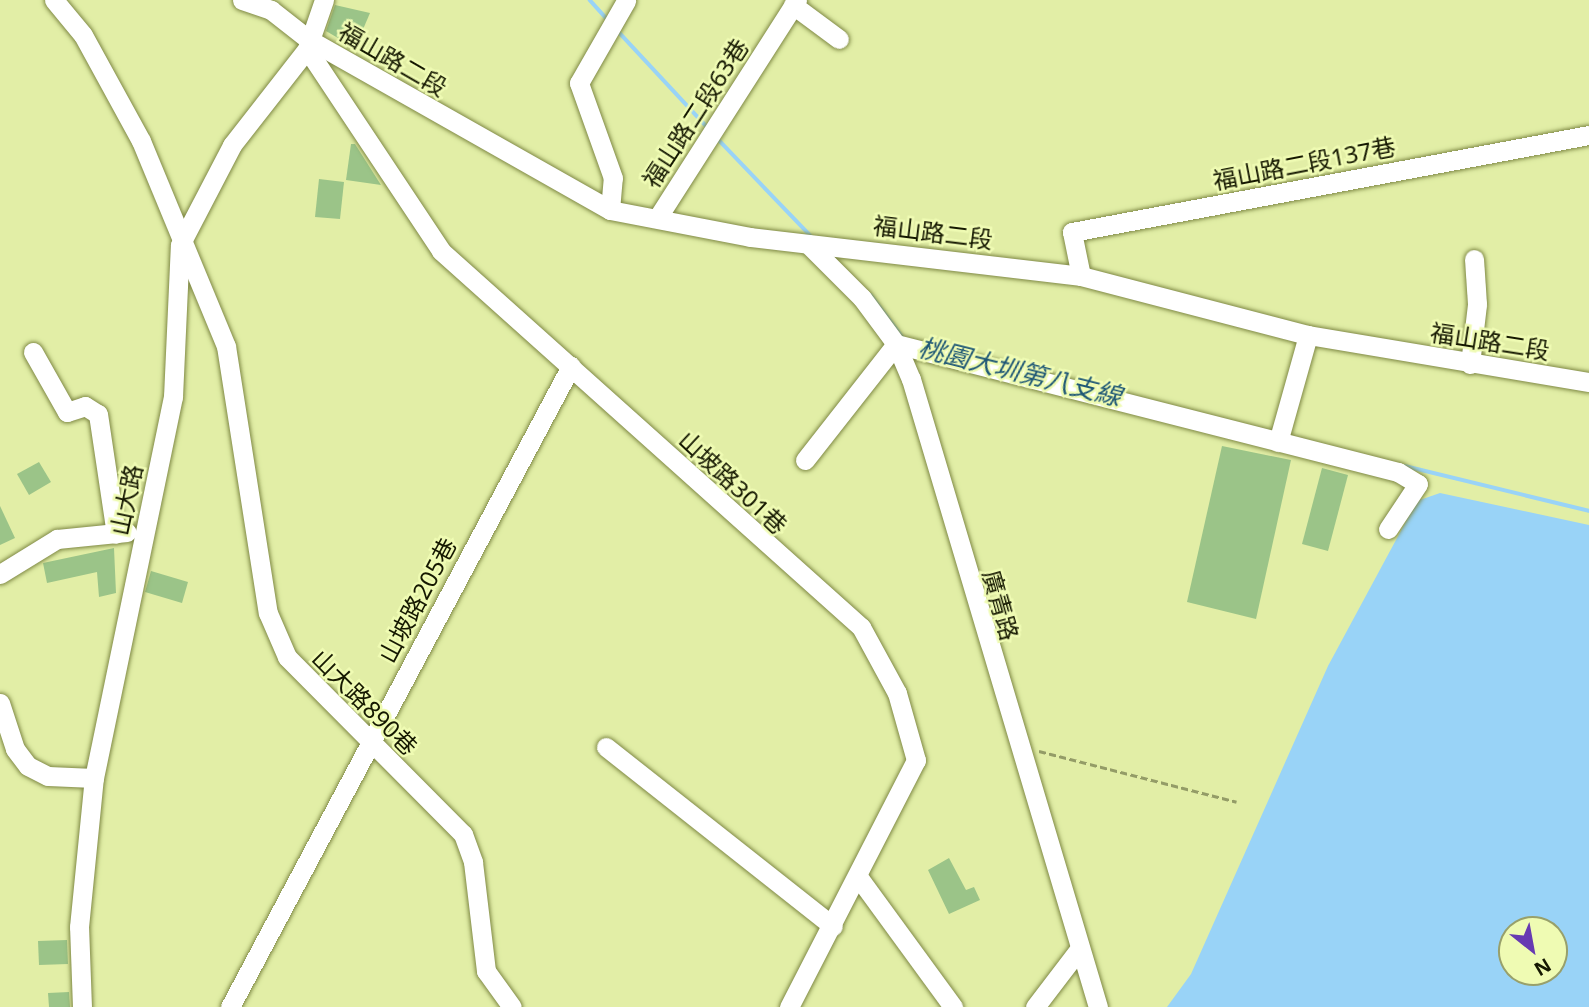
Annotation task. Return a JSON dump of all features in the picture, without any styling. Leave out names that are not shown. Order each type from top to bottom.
[{"type":"street","name":"山大路890巷","points":[[54,0],[118,94],[180,245],[226,346],[268,613],[287,657],[463,834],[473,862],[486,971],[512,1007]]},
{"type":"street","points":[[242,0],[271,10],[308,44]]},
{"type":"street","name":"山大路","points":[[82,1007],[79,927],[94,778],[173,397],[174,285],[180,245],[232,145],[308,44],[324,0]]},
{"type":"street","points":[[610,210],[613,178],[579,82],[626,1]]},
{"type":"street","points":[[795,3],[839,39]]},
{"type":"street","name":"福山路二段63巷","points":[[658,217],[795,3]]},
{"type":"street","name":"福山路二段","points":[[308,44],[610,210],[808,244],[1081,276],[1308,335],[1589,382]]},
{"type":"street","name":"山坡路301巷","points":[[308,44],[441,251],[861,627],[897,693],[916,760],[859,878],[789,1007]]},
{"type":"street","name":"福山路二段137巷","points":[[1081,276],[1072,232],[1589,135]]},
{"type":"street","name":"廣青路","points":[[808,244],[862,298],[896,344],[1018,756],[1098,1007]]},
{"type":"street","points":[[1470,364],[1477,304],[1474,259]]},
{"type":"street","points":[[1278,442],[1308,335]]},
{"type":"street","points":[[805,460],[896,344],[1252,430],[1278,442],[1398,472],[1418,485],[1388,529]]},
{"type":"street","points":[[33,352],[67,412],[85,405],[98,414],[116,534]]},
{"type":"street","name":"山坡路205巷","points":[[230,1007],[368,741],[571,366]]},
{"type":"street","points":[[0,575],[57,539],[145,530]]},
{"type":"street","points":[[0,703],[15,749],[28,766],[48,776],[94,778]]},
{"type":"street","points":[[606,747],[833,926]]},
{"type":"street","points":[[859,878],[953,1007]]},
{"type":"street","points":[[1037,1006],[1080,948]]},
{"type":"path","points":[[1018,756],[1039,751],[1237,802]]},
{"type":"water","points":[[1440,493],[1589,525],[1589,1007],[1167,1007],[1191,974],[1328,666],[1417,501]]},
{"type":"building","points":[[335,5],[370,13],[355,48],[326,31]]},
{"type":"building","points":[[351,144],[355,144],[381,185],[346,180]]},
{"type":"building","points":[[319,179],[344,182],[340,219],[315,217]]},
{"type":"building","points":[[1222,446],[1291,460],[1256,619],[1187,602]]},
{"type":"building","points":[[39,462],[51,482],[29,495],[17,474]]},
{"type":"building","points":[[1322,468],[1348,475],[1328,551],[1302,544]]},
{"type":"building","points":[[0,506],[15,538],[0,545]]},
{"type":"building","points":[[114,548],[116,593],[99,597],[97,572],[47,583],[43,563]]},
{"type":"building","points":[[151,571],[188,582],[182,603],[145,592]]},
{"type":"building","points":[[949,858],[966,890],[974,887],[980,900],[949,914],[928,870]]},
{"type":"building","points":[[67,940],[68,964],[39,965],[38,941]]},
{"type":"building","points":[[69,992],[70,1007],[49,1007],[48,993]]},
{"type":"waterway","name":"桃園大圳第八支線","points":[[590,0],[607,19]]},
{"type":"waterway","name":"桃園大圳第八支線","points":[[617,30],[707,127]]},
{"type":"waterway","name":"桃園大圳第八支線","points":[[717,138],[811,236]]},
{"type":"waterway","points":[[871,295],[904,339]]},
{"type":"waterway","name":"桃園大圳第八支線","points":[[1405,466],[1589,511]]}]
